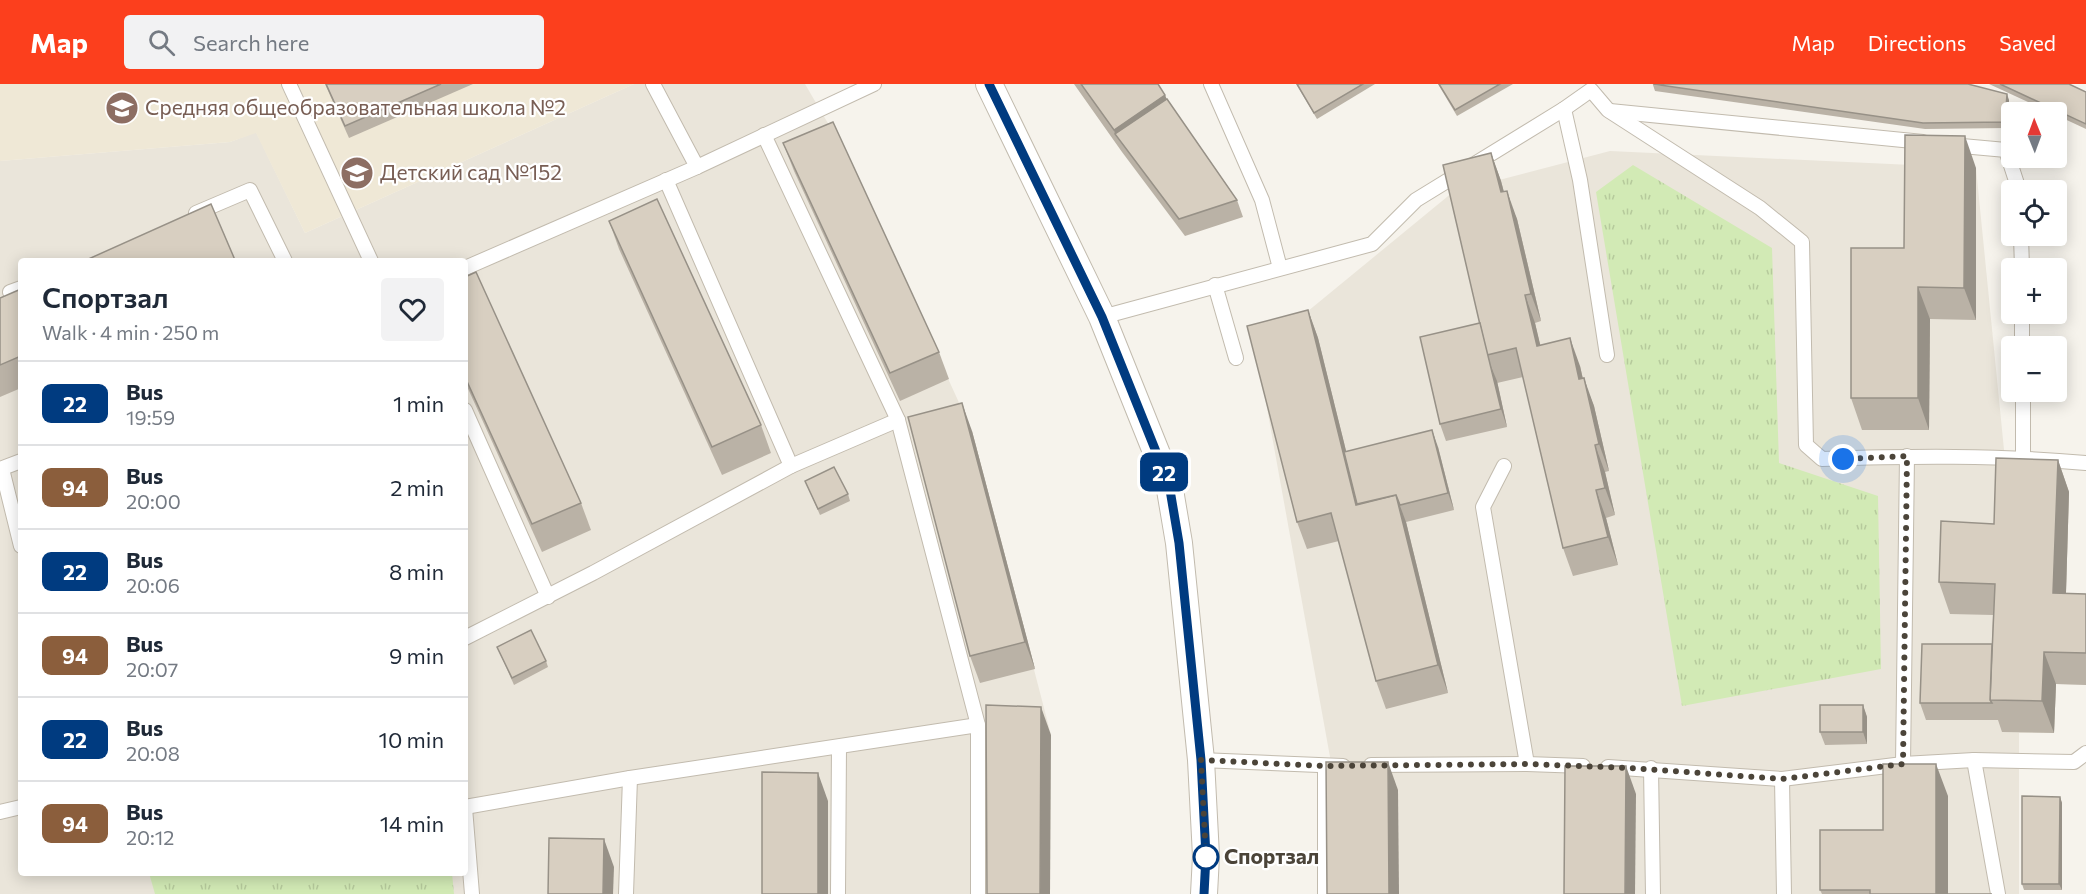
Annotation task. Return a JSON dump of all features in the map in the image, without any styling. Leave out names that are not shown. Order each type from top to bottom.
[{"type":"street","points":[[989,84],[1102,317],[1169,484],[1179,543],[1201,760],[1206,856],[1204,894]]},
{"type":"lane","points":[[289,84],[370,258]]},
{"type":"lane","points":[[653,84],[697,167]]},
{"type":"lane","points":[[468,267],[697,167],[874,84]]},
{"type":"lane","points":[[1211,84],[1262,200],[1280,268]]},
{"type":"lane","points":[[1102,317],[1372,244],[1416,200],[1564,109],[1594,87],[1608,110],[1760,208],[1802,242],[1806,446],[1822,459],[1907,456],[2024,457],[2086,463]]},
{"type":"lane","points":[[1564,109],[1580,180],[1607,355]]},
{"type":"lane","points":[[1608,110],[2006,150],[2016,180]]},
{"type":"lane","points":[[764,135],[898,420],[978,725],[978,894]]},
{"type":"lane","points":[[666,180],[791,466]]},
{"type":"lane","points":[[188,217],[250,190],[284,258]]},
{"type":"lane","points":[[1215,285],[1236,358]]},
{"type":"lane","points":[[2023,402],[2024,457]]},
{"type":"lane","points":[[468,417],[548,597]]},
{"type":"lane","points":[[468,637],[548,597],[791,466],[898,420]]},
{"type":"lane","points":[[1903,764],[1907,456]]},
{"type":"lane","points":[[18,462],[1,469],[18,534]]},
{"type":"lane","points":[[1504,466],[1483,507],[1527,764]]},
{"type":"lane","points":[[468,806],[630,778],[978,725]]},
{"type":"lane","points":[[838,894],[839,747]]},
{"type":"lane","points":[[1201,760],[1325,766],[1527,764],[1651,768],[1782,779],[1903,764],[1974,760],[2074,762],[2086,753]]},
{"type":"lane","points":[[1974,760],[1998,894]]},
{"type":"lane","points":[[1325,766],[1325,894]]},
{"type":"lane","points":[[1651,768],[1653,894]]},
{"type":"lane","points":[[626,894],[630,778]]},
{"type":"lane","points":[[1782,779],[1784,894]]},
{"type":"lane","points":[[0,812],[18,808]]},
{"type":"lane","points":[[468,844],[472,894]]},
{"type":"shaded area","name":"Детский сад №152","points":[[0,84],[634,84],[305,233],[256,133],[230,142],[0,161]]},
{"type":"shaded area","points":[[634,84],[805,84],[843,149],[972,431],[1051,735],[1050,894],[0,894],[0,161],[230,142],[256,132],[305,233]]},
{"type":"shaded area","points":[[1610,151],[1976,168],[2008,490],[2069,492],[2065,624],[2086,685],[2056,684],[2054,733],[2019,733],[2019,894],[1337,894],[1336,790],[1257,353],[1453,192]]},
{"type":"green space","points":[[1633,165],[1772,248],[1779,463],[1878,496],[1881,669],[1682,706],[1596,192]]},
{"type":"green space","points":[[150,876],[452,876],[454,894],[155,894]]},
{"type":"building","points":[[326,84],[441,84],[345,126]]},
{"type":"building","points":[[1081,84],[1158,84],[1165,95],[1114,130]]},
{"type":"building","points":[[1297,84],[1363,84],[1314,113]]},
{"type":"building","points":[[1439,84],[1500,84],[1455,110]]},
{"type":"building","points":[[1653,84],[1968,84],[2007,94],[2006,102],[2001,102],[2001,122],[1923,123]]},
{"type":"building","points":[[2000,84],[2069,84],[2086,92],[2086,124],[2067,115],[2067,102],[2039,102]]},
{"type":"building","points":[[1167,99],[1237,200],[1179,219],[1115,134]]},
{"type":"building","points":[[833,122],[939,352],[890,373],[783,143]]},
{"type":"building","points":[[1905,135],[1965,136],[1964,288],[1918,287],[1918,398],[1851,398],[1851,248],[1904,248]]},
{"type":"building","points":[[1491,153],[1501,192],[1507,191],[1531,294],[1525,295],[1537,346],[1570,338],[1579,379],[1584,378],[1599,444],[1595,445],[1605,488],[1596,490],[1608,537],[1563,548],[1516,348],[1487,355],[1443,165]]},
{"type":"building","points":[[657,199],[761,425],[712,447],[609,221]]},
{"type":"building","points":[[211,204],[234,258],[91,258]]},
{"type":"building","points":[[476,272],[581,503],[532,524],[468,384],[468,276]]},
{"type":"building","points":[[18,290],[18,357],[0,365],[0,298]]},
{"type":"building","points":[[1308,310],[1356,505],[1396,495],[1438,665],[1376,681],[1331,513],[1297,522],[1247,326]]},
{"type":"building","points":[[1480,323],[1501,409],[1440,424],[1420,337]]},
{"type":"building","points":[[962,403],[1025,642],[970,656],[908,417]]},
{"type":"building","points":[[1432,430],[1448,493],[1400,505],[1396,495],[1357,504],[1344,452]]},
{"type":"building","points":[[1996,458],[2058,460],[2053,593],[2086,594],[2086,653],[2044,652],[2042,701],[1990,700],[1995,584],[1939,582],[1941,521],[1994,524]]},
{"type":"building","points":[[834,467],[848,494],[818,509],[805,481]]},
{"type":"building","points":[[531,630],[546,661],[512,678],[497,647]]},
{"type":"building","points":[[1922,644],[1992,644],[1990,700],[1992,703],[1920,703]]},
{"type":"building","points":[[986,705],[1041,707],[1040,894],[987,894]]},
{"type":"building","points":[[1820,705],[1863,705],[1863,732],[1820,732]]},
{"type":"building","points":[[1326,762],[1388,762],[1389,894],[1327,894]]},
{"type":"building","points":[[1883,764],[1936,764],[1936,894],[1870,894],[1870,890],[1820,890],[1820,830],[1883,830]]},
{"type":"building","points":[[1565,766],[1626,766],[1625,894],[1564,894]]},
{"type":"building","points":[[762,772],[818,773],[818,894],[762,894]]},
{"type":"building","points":[[2022,796],[2060,797],[2059,884],[2022,884]]},
{"type":"building","points":[[549,838],[604,839],[603,894],[548,894]]},
{"type":"bus line","name":"22","points":[[989,84],[1102,317],[1169,484],[1179,543],[1189,629],[1201,760],[1206,856],[1204,894]]},
{"type":"place","name":"Средняя общеобразовательная школа №2","points":[[122,108]]},
{"type":"place","name":"Детский сад №152","points":[[357,173]]},
{"type":"place","name":"Спортзал","points":[[1206,857]]},
{"type":"route","points":[[1206,857],[1201,760],[1325,766],[1527,764],[1651,768],[1782,779],[1903,764],[1907,456],[1843,459]]}]
